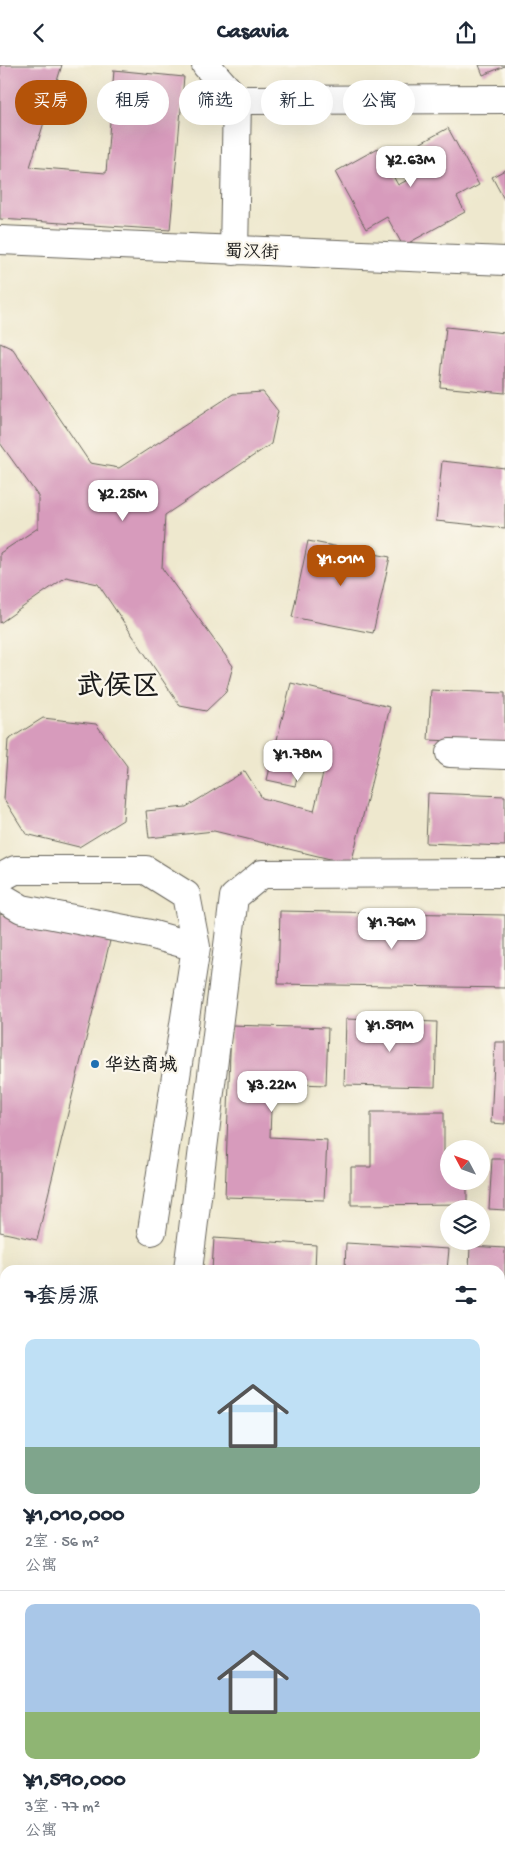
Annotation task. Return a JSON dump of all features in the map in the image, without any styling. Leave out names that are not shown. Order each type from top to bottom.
[{"type":"street","points":[[206,65],[219,80]]},
{"type":"street","points":[[251,100],[505,99]]},
{"type":"street","points":[[234,251],[237,125]]},
{"type":"street","name":"蜀汉街","points":[[0,240],[505,261]]},
{"type":"street","points":[[450,753],[505,755]]},
{"type":"street","points":[[0,878],[15,870],[146,870],[186,895],[196,947],[152,1231]]},
{"type":"street","points":[[189,1265],[234,897],[262,874],[505,873]]},
{"type":"street","points":[[0,896],[22,909],[150,934],[196,947]]},
{"type":"building","points":[[0,65],[62,65],[57,80],[15,80],[15,125],[43,125],[30,167],[106,173],[110,125],[169,125],[169,80],[113,80],[114,70],[184,77],[184,80],[179,80],[180,125],[170,230],[0,219]]},
{"type":"building","points":[[479,65],[505,65],[505,66],[483,75]]},
{"type":"building","points":[[448,128],[479,185],[457,197],[465,212],[403,246],[387,217],[366,229],[335,172],[378,148],[398,185],[415,176],[403,153]]},
{"type":"building","points":[[505,170],[505,201],[492,177]]},
{"type":"building","points":[[446,327],[505,333],[505,393],[440,387]]},
{"type":"building","points":[[0,343],[13,349],[90,463],[119,468],[233,394],[263,392],[278,411],[271,444],[165,515],[162,568],[233,666],[226,692],[206,711],[180,706],[98,584],[66,577],[0,623],[0,553],[38,528],[38,496],[0,443]]},
{"type":"building","points":[[442,461],[505,468],[505,528],[436,521]]},
{"type":"building","points":[[308,541],[390,557],[373,633],[292,617]]},
{"type":"building","points":[[291,683],[390,707],[351,864],[214,831],[149,838],[146,811],[186,807],[245,771],[262,798],[314,811],[328,752],[305,746],[295,786],[267,780]]},
{"type":"building","points":[[431,690],[505,693],[505,743],[428,740]]},
{"type":"building","points":[[43,718],[96,724],[127,766],[123,820],[79,847],[26,834],[4,799],[8,740]]},
{"type":"building","points":[[428,793],[505,796],[505,846],[426,843]]},
{"type":"building","points":[[280,911],[505,915],[505,988],[278,984]]},
{"type":"building","points":[[0,914],[110,941],[37,1240],[0,1232]]},
{"type":"building","points":[[346,1019],[437,1022],[435,1087],[344,1085]]},
{"type":"building","points":[[231,1025],[328,1028],[326,1085],[272,1083],[270,1137],[327,1140],[324,1200],[225,1197]]},
{"type":"building","points":[[495,1042],[505,1042],[505,1124],[491,1123]]},
{"type":"building","points":[[371,1112],[444,1112],[444,1140],[440,1140],[440,1190],[467,1190],[467,1200],[440,1200],[440,1204],[351,1205],[351,1167],[371,1167]]},
{"type":"building","points":[[492,1159],[505,1159],[505,1210],[490,1209]]},
{"type":"building","points":[[214,1238],[316,1245],[315,1265],[212,1265]]},
{"type":"building","points":[[346,1243],[449,1250],[447,1265],[345,1265]]},
{"type":"building","points":[[490,1247],[505,1248],[505,1265],[469,1265],[470,1250],[490,1250]]},
{"type":"place","name":"华达商城","points":[[95,1064]]},
{"type":"district","name":"武侯区","points":[[118,684]]}]
